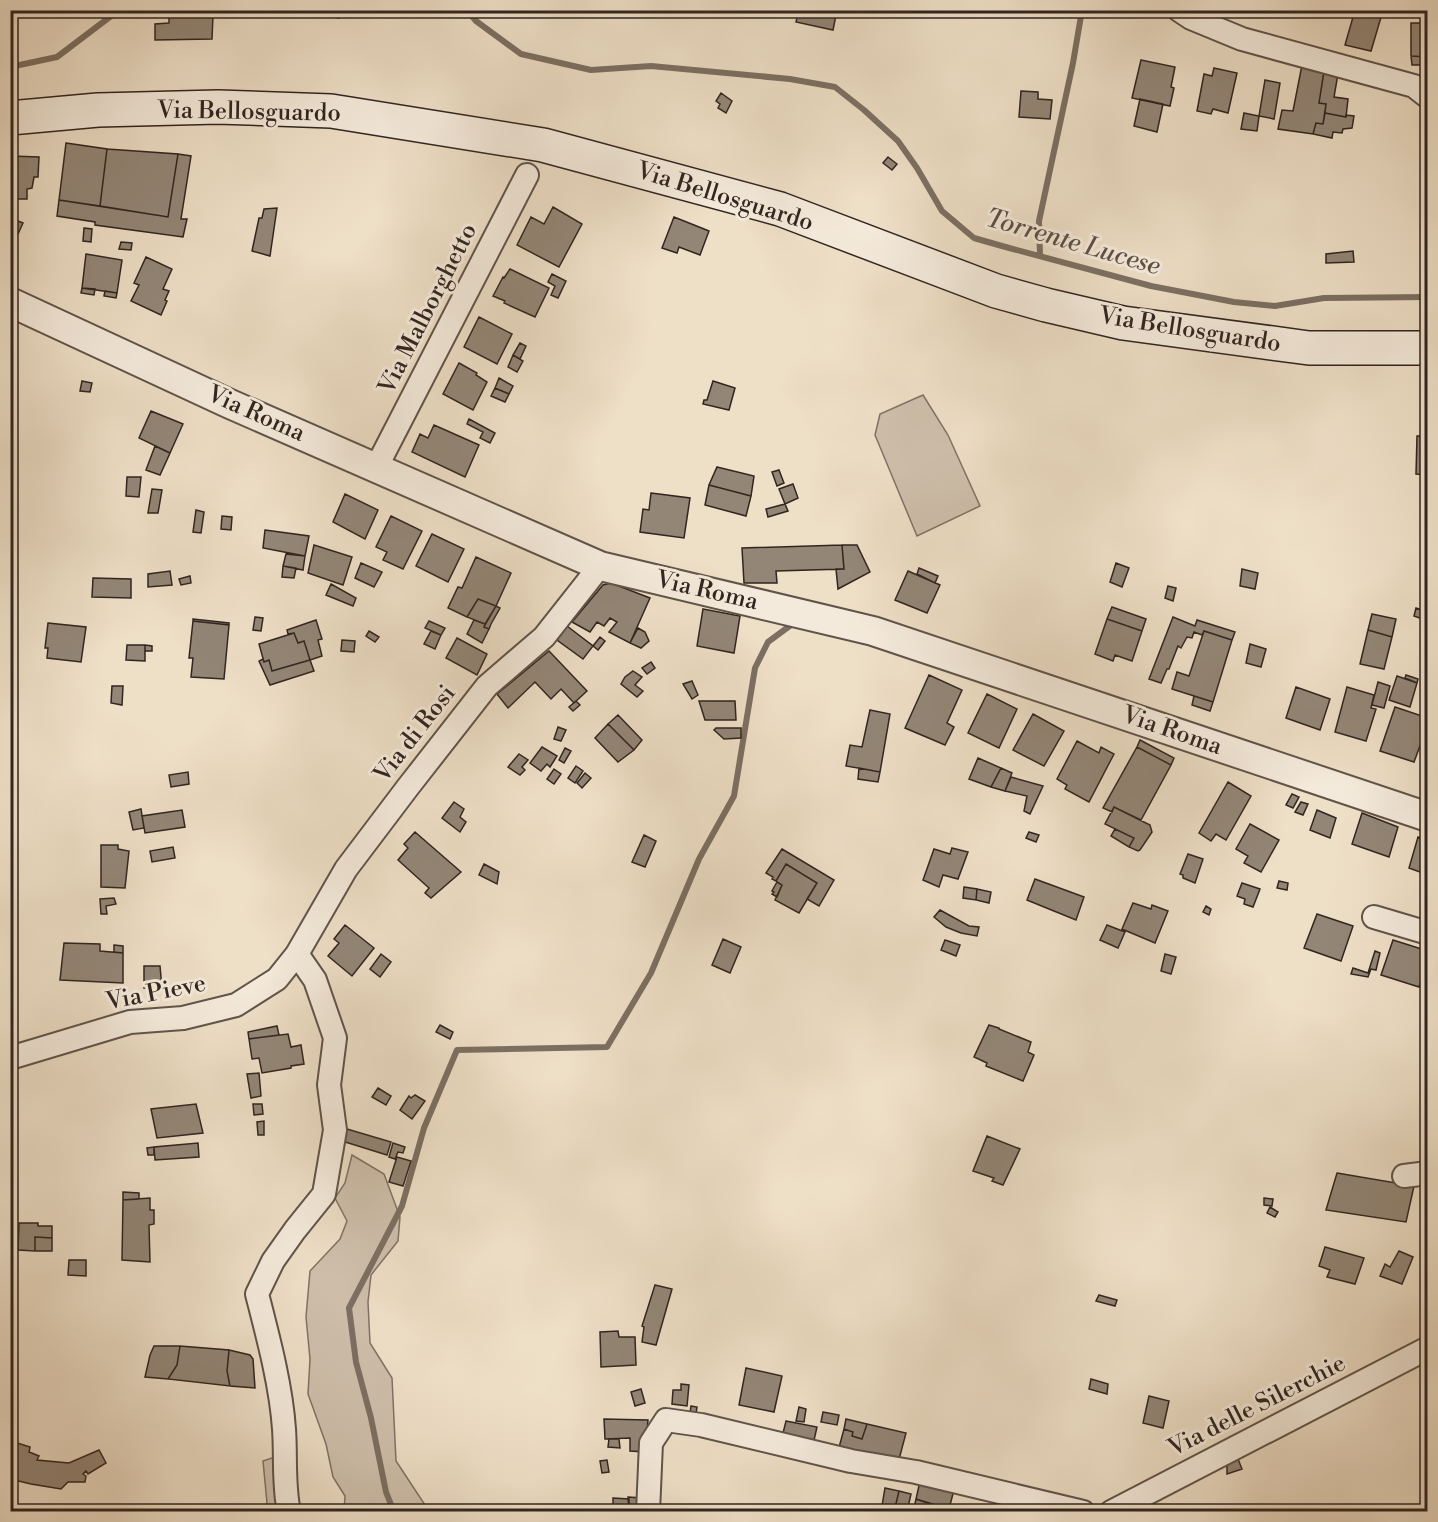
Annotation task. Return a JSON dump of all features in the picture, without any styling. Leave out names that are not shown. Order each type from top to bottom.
[{"type":"main road","name":"Via Bellosguardo","points":[[10,118],[122,109],[218,107],[331,111],[532,143],[780,209],[996,291],[1057,308],[1123,323],[1309,348],[1428,348]]},
{"type":"street","points":[[1179,10],[1191,18],[1242,39],[1414,86],[1428,97]]},
{"type":"street","name":"Via Malborghetto","points":[[376,468],[527,174]]},
{"type":"street","name":"Via Roma","points":[[10,302],[230,404],[600,566],[873,631],[1428,817]]},
{"type":"street","name":"Via di Rosi","points":[[297,954],[346,869],[415,778],[487,686],[543,637],[600,566]]},
{"type":"street","points":[[1374,917],[1428,933]]},
{"type":"street","points":[[289,1512],[284,1429],[268,1336],[257,1294],[273,1261],[324,1194],[335,1130],[329,1085],[335,1038],[315,980],[297,954]]},
{"type":"street","name":"Via Pieve","points":[[10,1058],[130,1022],[183,1018],[236,1005],[277,979],[297,954]]},
{"type":"street","points":[[1404,1176],[1428,1173]]},
{"type":"street","name":"Via delle Silerchie","points":[[1111,1512],[1428,1348]]},
{"type":"street","points":[[648,1512],[651,1443],[666,1420],[701,1425],[851,1461],[927,1474],[1083,1512]]},
{"type":"shaded area","points":[[923,395],[948,435],[980,506],[917,536],[875,435],[880,414]]},
{"type":"shaded area","points":[[352,1155],[384,1174],[400,1217],[398,1241],[371,1275],[368,1302],[370,1343],[392,1378],[396,1461],[429,1511],[344,1511],[345,1496],[333,1477],[326,1444],[308,1394],[310,1359],[306,1317],[310,1271],[340,1239],[347,1221],[335,1198],[345,1183]]},
{"type":"shaded area","points":[[287,1453],[299,1511],[263,1511],[267,1503],[263,1461]]},
{"type":"building","points":[[215,10],[212,39],[155,40],[155,24],[169,23],[169,13]]},
{"type":"building","points":[[319,10],[340,10],[339,18],[318,14]]},
{"type":"building","points":[[799,10],[837,10],[833,30],[796,22]]},
{"type":"building","points":[[1355,10],[1372,10],[1382,14],[1371,51],[1345,45]]},
{"type":"building","points":[[1411,23],[1428,23],[1428,57],[1411,56]]},
{"type":"building","points":[[1411,56],[1428,57],[1428,65],[1412,65]]},
{"type":"building","points":[[1141,60],[1175,67],[1170,106],[1132,98]]},
{"type":"building","points":[[1303,60],[1325,65],[1319,103],[1326,104],[1323,124],[1316,123],[1313,134],[1278,129],[1282,110],[1293,111]]},
{"type":"building","points":[[1325,65],[1339,68],[1334,97],[1348,99],[1346,117],[1325,113],[1326,104],[1319,103]]},
{"type":"building","points":[[1214,68],[1237,73],[1228,113],[1213,109],[1211,114],[1197,111],[1204,74],[1212,76]]},
{"type":"building","points":[[1265,80],[1280,83],[1274,119],[1259,116]]},
{"type":"building","points":[[1021,91],[1038,92],[1038,99],[1052,100],[1050,119],[1019,117]]},
{"type":"building","points":[[721,93],[732,101],[726,113],[718,108],[720,104],[716,101]]},
{"type":"building","points":[[1140,99],[1163,104],[1157,132],[1134,126]]},
{"type":"building","points":[[1244,113],[1259,116],[1257,131],[1241,129]]},
{"type":"building","points":[[1325,113],[1346,117],[1346,115],[1354,116],[1352,128],[1343,129],[1342,133],[1333,132],[1332,138],[1313,134],[1316,123],[1323,124]]},
{"type":"building","points":[[66,143],[107,149],[100,206],[59,200]]},
{"type":"building","points":[[107,149],[178,154],[168,217],[100,206]]},
{"type":"building","points":[[178,154],[191,156],[181,219],[187,219],[183,237],[95,225],[95,222],[57,216],[59,200],[168,217]]},
{"type":"building","points":[[10,156],[39,157],[38,177],[34,177],[32,188],[27,189],[27,199],[10,199]]},
{"type":"building","points":[[888,157],[897,164],[892,170],[883,163]]},
{"type":"building","points":[[553,207],[582,224],[559,267],[517,245],[531,217],[544,224]]},
{"type":"building","points":[[277,208],[270,256],[252,251],[259,218],[262,218],[264,209]]},
{"type":"building","points":[[674,217],[709,231],[700,255],[679,247],[677,253],[662,248]]},
{"type":"building","points":[[10,218],[23,223],[18,234],[10,231]]},
{"type":"building","points":[[84,228],[92,229],[91,242],[83,241]]},
{"type":"building","points":[[121,242],[132,243],[131,250],[119,249]]},
{"type":"building","points":[[1353,251],[1354,262],[1326,263],[1326,254]]},
{"type":"building","points":[[86,254],[122,260],[117,293],[82,288]]},
{"type":"building","points":[[146,257],[172,269],[163,289],[169,291],[161,315],[131,301],[139,285],[134,283]]},
{"type":"building","points":[[510,269],[549,288],[535,317],[493,296]]},
{"type":"building","points":[[552,274],[566,281],[558,298],[551,295],[555,286],[548,282]]},
{"type":"building","points":[[82,288],[95,289],[94,295],[81,293]]},
{"type":"building","points":[[105,291],[117,293],[116,298],[104,296]]},
{"type":"building","points":[[479,317],[512,334],[497,364],[464,347]]},
{"type":"building","points":[[520,343],[526,346],[520,359],[513,355]]},
{"type":"building","points":[[513,355],[523,361],[517,372],[508,367]]},
{"type":"building","points":[[459,363],[477,373],[476,375],[487,382],[473,410],[443,394]]},
{"type":"building","points":[[499,378],[513,386],[509,394],[495,388]]},
{"type":"building","points":[[82,381],[92,383],[90,392],[80,391]]},
{"type":"building","points":[[713,381],[735,388],[729,410],[703,404],[704,400],[707,400]]},
{"type":"building","points":[[495,388],[509,394],[505,402],[491,396]]},
{"type":"building","points":[[151,411],[183,424],[170,453],[139,438]]},
{"type":"building","points":[[469,419],[495,433],[490,443],[480,438],[483,432],[467,424]]},
{"type":"building","points":[[434,425],[479,445],[465,477],[412,452],[420,434],[428,438]]},
{"type":"building","points":[[1417,436],[1428,436],[1428,475],[1416,474]]},
{"type":"building","points":[[155,446],[170,453],[160,475],[146,470]]},
{"type":"building","points":[[717,467],[754,476],[751,496],[709,485]]},
{"type":"building","points":[[779,470],[784,483],[777,486],[772,472]]},
{"type":"building","points":[[127,477],[141,477],[139,497],[126,496]]},
{"type":"building","points":[[793,484],[798,498],[785,504],[779,489]]},
{"type":"building","points":[[709,485],[751,496],[746,516],[705,505]]},
{"type":"building","points":[[152,489],[162,490],[158,513],[148,513]]},
{"type":"building","points":[[651,493],[690,498],[684,538],[640,532],[643,509],[649,510]]},
{"type":"building","points":[[345,494],[378,510],[365,539],[333,522]]},
{"type":"building","points":[[785,504],[788,511],[768,517],[766,509]]},
{"type":"building","points":[[196,510],[204,512],[201,533],[193,532]]},
{"type":"building","points":[[222,516],[232,517],[231,530],[221,529]]},
{"type":"building","points":[[391,516],[422,531],[403,569],[383,560],[387,552],[376,547]]},
{"type":"building","points":[[265,530],[309,536],[305,556],[263,548]]},
{"type":"building","points":[[432,534],[464,549],[448,582],[416,566]]},
{"type":"building","points":[[314,545],[352,557],[343,585],[308,573]]},
{"type":"building","points":[[842,545],[857,545],[870,572],[838,589],[836,569],[844,569]]},
{"type":"building","points":[[842,545],[844,569],[776,571],[777,583],[744,583],[742,548]]},
{"type":"building","points":[[286,554],[305,556],[303,570],[283,566]]},
{"type":"building","points":[[476,557],[511,573],[496,606],[478,599],[467,617],[448,608],[458,587],[462,588]]},
{"type":"building","points":[[361,563],[382,572],[374,587],[355,578]]},
{"type":"building","points":[[1116,563],[1129,568],[1122,587],[1110,582]]},
{"type":"building","points":[[283,566],[296,568],[294,578],[282,577]]},
{"type":"building","points":[[919,568],[938,576],[935,583],[917,574]]},
{"type":"building","points":[[1242,569],[1258,573],[1255,589],[1240,586]]},
{"type":"building","points":[[170,571],[172,585],[148,587],[148,574]]},
{"type":"building","points":[[908,571],[940,585],[927,613],[895,600]]},
{"type":"building","points":[[190,576],[191,583],[181,585],[179,579]]},
{"type":"building","points":[[93,578],[131,579],[131,598],[92,597]]},
{"type":"building","points":[[611,583],[650,598],[630,643],[609,632],[617,622],[610,618],[604,626],[597,622],[590,632],[572,622],[603,585]]},
{"type":"building","points":[[331,584],[356,598],[353,606],[326,595]]},
{"type":"building","points":[[1168,586],[1176,588],[1173,601],[1165,598]]},
{"type":"building","points":[[478,599],[496,606],[485,624],[467,617]]},
{"type":"building","points":[[496,606],[500,608],[489,629],[484,627]]},
{"type":"building","points":[[1112,607],[1146,619],[1142,631],[1107,619]]},
{"type":"building","points":[[1416,608],[1428,612],[1428,621],[1414,616]]},
{"type":"building","points":[[703,609],[740,616],[734,653],[697,646]]},
{"type":"building","points":[[1372,614],[1396,619],[1392,637],[1368,630]]},
{"type":"building","points":[[255,617],[263,618],[261,631],[253,630]]},
{"type":"building","points":[[1173,617],[1195,626],[1197,620],[1235,632],[1232,640],[1204,631],[1202,635],[1194,632],[1192,638],[1187,637],[1181,648],[1178,646],[1161,683],[1149,679]]},
{"type":"building","points":[[193,619],[229,623],[229,625],[193,621]]},
{"type":"building","points":[[1107,619],[1142,631],[1132,661],[1115,655],[1113,661],[1095,654]]},
{"type":"building","points":[[316,620],[322,639],[318,640],[322,656],[310,660],[304,641],[298,643],[294,633],[288,634],[287,630]]},
{"type":"building","points":[[474,620],[485,624],[484,627],[489,629],[482,643],[467,634]]},
{"type":"building","points":[[193,621],[229,625],[224,679],[191,677],[193,658],[189,658]]},
{"type":"building","points":[[429,621],[445,628],[441,635],[425,628]]},
{"type":"building","points":[[48,623],[86,627],[81,662],[47,658],[48,648],[45,648]]},
{"type":"building","points":[[567,626],[593,646],[583,659],[557,640]]},
{"type":"building","points":[[638,628],[645,632],[649,641],[641,648],[630,643]]},
{"type":"building","points":[[1368,630],[1392,637],[1384,669],[1360,664]]},
{"type":"building","points":[[369,631],[379,637],[375,642],[366,636]]},
{"type":"building","points":[[431,631],[441,635],[435,649],[424,644]]},
{"type":"building","points":[[1204,631],[1232,640],[1213,702],[1172,689],[1177,672],[1189,676]]},
{"type":"building","points":[[294,633],[298,643],[304,641],[310,660],[272,671],[269,660],[264,662],[259,644]]},
{"type":"building","points":[[600,637],[605,641],[598,650],[593,646]]},
{"type":"building","points":[[457,638],[487,654],[477,675],[446,658]]},
{"type":"building","points":[[342,640],[355,641],[354,652],[341,651]]},
{"type":"building","points":[[1250,644],[1266,649],[1261,667],[1246,663]]},
{"type":"building","points":[[127,645],[145,645],[145,661],[126,660]]},
{"type":"building","points":[[145,645],[152,646],[152,651],[145,651]]},
{"type":"building","points":[[549,651],[587,691],[574,703],[561,689],[551,699],[535,682],[508,708],[497,694]]},
{"type":"building","points":[[263,659],[264,662],[269,660],[272,671],[310,660],[314,671],[270,685],[259,661]]},
{"type":"building","points":[[651,662],[655,668],[647,674],[642,668]]},
{"type":"building","points":[[633,671],[642,677],[635,685],[643,691],[637,697],[621,684],[625,677]]},
{"type":"building","points":[[929,675],[962,690],[947,723],[954,727],[945,745],[905,728]]},
{"type":"building","points":[[1406,675],[1418,679],[1417,683],[1405,678]]},
{"type":"building","points":[[1397,676],[1417,683],[1410,707],[1389,700]]},
{"type":"building","points":[[692,681],[698,695],[692,699],[683,684]]},
{"type":"building","points":[[1378,682],[1390,686],[1384,708],[1372,705]]},
{"type":"building","points":[[112,686],[123,686],[122,705],[111,703]]},
{"type":"building","points":[[1296,687],[1330,699],[1320,730],[1286,718]]},
{"type":"building","points":[[1347,687],[1374,695],[1371,708],[1376,709],[1366,741],[1335,732]]},
{"type":"building","points":[[987,694],[1017,709],[999,748],[968,733]]},
{"type":"building","points":[[1194,696],[1213,702],[1210,711],[1192,705]]},
{"type":"building","points":[[576,701],[580,705],[573,711],[569,707]]},
{"type":"building","points":[[699,701],[735,701],[736,720],[705,720]]},
{"type":"building","points":[[1395,707],[1428,718],[1428,724],[1414,762],[1380,751]]},
{"type":"building","points":[[870,710],[890,714],[880,772],[846,766],[850,745],[862,747]]},
{"type":"building","points":[[1033,714],[1064,731],[1044,766],[1013,750]]},
{"type":"building","points":[[618,715],[642,740],[634,750],[608,724]]},
{"type":"building","points":[[608,724],[634,750],[618,762],[595,738]]},
{"type":"building","points":[[558,727],[566,730],[561,741],[554,739]]},
{"type":"building","points":[[716,728],[741,728],[741,738],[724,739],[714,730]]},
{"type":"building","points":[[1140,740],[1174,758],[1171,765],[1137,747]]},
{"type":"building","points":[[1077,741],[1099,753],[1101,747],[1114,754],[1089,802],[1065,789],[1067,785],[1057,779]]},
{"type":"building","points":[[542,747],[557,756],[550,767],[547,764],[541,771],[530,763]]},
{"type":"building","points":[[1137,747],[1171,765],[1141,820],[1114,807],[1112,812],[1103,808]]},
{"type":"building","points":[[565,748],[571,751],[564,763],[559,760]]},
{"type":"building","points":[[519,754],[528,760],[522,767],[525,770],[520,775],[508,767]]},
{"type":"building","points":[[978,758],[1001,768],[991,787],[969,779]]},
{"type":"building","points":[[576,766],[583,771],[575,783],[568,778]]},
{"type":"building","points":[[859,768],[880,772],[878,782],[858,779]]},
{"type":"building","points":[[1001,768],[1012,773],[1005,791],[991,787]]},
{"type":"building","points":[[554,769],[561,774],[554,784],[547,779]]},
{"type":"building","points":[[188,772],[189,784],[171,787],[169,775]]},
{"type":"building","points":[[585,773],[591,778],[582,788],[577,783]]},
{"type":"building","points":[[1011,777],[1043,786],[1030,814],[1024,811],[1027,796],[1005,791]]},
{"type":"building","points":[[1228,782],[1251,796],[1226,840],[1216,834],[1211,841],[1199,833]]},
{"type":"building","points":[[1292,794],[1299,797],[1293,808],[1286,805]]},
{"type":"building","points":[[454,802],[464,809],[460,817],[466,822],[460,832],[442,818]]},
{"type":"building","points":[[1301,802],[1308,804],[1303,815],[1295,812]]},
{"type":"building","points":[[1114,807],[1150,825],[1152,832],[1140,850],[1129,847],[1134,838],[1105,824]]},
{"type":"building","points":[[141,809],[144,828],[133,830],[129,812]]},
{"type":"building","points":[[182,810],[185,827],[145,833],[142,816]]},
{"type":"building","points":[[1317,810],[1336,818],[1330,838],[1310,830]]},
{"type":"building","points":[[1362,813],[1398,827],[1389,857],[1352,844]]},
{"type":"building","points":[[1250,824],[1279,840],[1261,872],[1244,863],[1248,856],[1236,849]]},
{"type":"building","points":[[1115,829],[1134,838],[1129,847],[1111,836]]},
{"type":"building","points":[[415,832],[461,872],[431,898],[425,893],[429,888],[398,860],[408,848],[404,844]]},
{"type":"building","points":[[1029,832],[1039,835],[1036,842],[1026,838]]},
{"type":"building","points":[[644,835],[656,841],[645,867],[632,862]]},
{"type":"building","points":[[1418,837],[1428,841],[1428,875],[1409,868]]},
{"type":"building","points":[[101,845],[118,845],[118,849],[129,851],[125,888],[101,887]]},
{"type":"building","points":[[173,847],[175,858],[152,862],[150,851]]},
{"type":"building","points":[[952,848],[968,852],[958,879],[943,875],[939,887],[923,880],[934,849],[950,854]]},
{"type":"building","points":[[782,849],[834,880],[819,906],[807,899],[817,883],[786,864],[776,881],[766,873]]},
{"type":"building","points":[[1188,854],[1203,859],[1195,883],[1183,878],[1180,874]]},
{"type":"building","points":[[484,864],[499,872],[497,884],[479,875]]},
{"type":"building","points":[[786,864],[817,883],[799,913],[775,900],[782,885],[776,881]]},
{"type":"building","points":[[1035,879],[1084,897],[1076,920],[1027,900]]},
{"type":"building","points":[[1279,881],[1288,883],[1287,890],[1277,888]]},
{"type":"building","points":[[777,882],[782,885],[777,897],[772,894],[774,892],[772,891]]},
{"type":"building","points":[[1242,883],[1260,889],[1253,907],[1244,904],[1245,899],[1237,896]]},
{"type":"building","points":[[964,887],[977,889],[976,900],[963,898]]},
{"type":"building","points":[[977,889],[991,892],[989,903],[976,900]]},
{"type":"building","points":[[114,898],[116,904],[106,906],[107,914],[101,914],[100,899]]},
{"type":"building","points":[[1133,903],[1151,909],[1152,905],[1168,911],[1155,943],[1122,929]]},
{"type":"building","points":[[1206,906],[1211,909],[1209,915],[1203,912]]},
{"type":"building","points":[[940,910],[969,926],[979,927],[977,936],[946,927],[934,917]]},
{"type":"building","points":[[1317,914],[1353,926],[1341,961],[1304,948]]},
{"type":"building","points":[[345,925],[374,948],[352,976],[328,956],[339,943],[334,939]]},
{"type":"building","points":[[1107,925],[1125,932],[1118,948],[1100,940]]},
{"type":"building","points":[[723,939],[741,947],[730,973],[712,965]]},
{"type":"building","points":[[945,940],[960,945],[956,956],[941,950]]},
{"type":"building","points":[[1393,940],[1428,951],[1428,962],[1419,987],[1381,975]]},
{"type":"building","points":[[64,943],[100,944],[100,951],[123,953],[123,983],[60,980]]},
{"type":"building","points":[[114,945],[123,946],[123,953],[114,952]]},
{"type":"building","points":[[1375,951],[1380,953],[1376,970],[1371,969],[1368,977],[1351,974],[1353,968],[1368,973]]},
{"type":"building","points":[[381,954],[391,962],[380,977],[370,969]]},
{"type":"building","points":[[1165,954],[1176,957],[1171,974],[1161,971]]},
{"type":"building","points":[[144,966],[160,966],[162,988],[144,988]]},
{"type":"building","points":[[440,1025],[453,1032],[450,1039],[436,1032]]},
{"type":"building","points":[[989,1025],[1031,1042],[1028,1052],[1034,1055],[1023,1081],[986,1066],[987,1063],[974,1057]]},
{"type":"building","points":[[277,1026],[279,1035],[249,1039],[248,1032]]},
{"type":"building","points":[[288,1034],[291,1047],[301,1045],[304,1064],[262,1073],[259,1058],[252,1059],[249,1039]]},
{"type":"building","points":[[259,1073],[261,1096],[251,1098],[247,1074]]},
{"type":"building","points":[[378,1088],[391,1096],[386,1105],[372,1097]]},
{"type":"building","points":[[415,1095],[425,1101],[412,1119],[400,1110],[409,1096],[411,1098]]},
{"type":"building","points":[[196,1104],[203,1133],[157,1138],[151,1109]]},
{"type":"building","points":[[253,1104],[262,1104],[263,1114],[254,1115]]},
{"type":"building","points":[[264,1121],[264,1135],[258,1135],[257,1122]]},
{"type":"building","points":[[347,1129],[391,1142],[387,1155],[342,1141]]},
{"type":"building","points":[[987,1136],[1020,1149],[1003,1185],[992,1181],[994,1178],[973,1171]]},
{"type":"building","points":[[198,1143],[199,1157],[155,1160],[154,1147]]},
{"type":"building","points":[[393,1143],[405,1147],[403,1153],[398,1152],[395,1159],[389,1157]]},
{"type":"building","points":[[154,1147],[154,1155],[148,1155],[147,1148]]},
{"type":"building","points":[[397,1157],[411,1161],[403,1186],[389,1182]]},
{"type":"building","points":[[1337,1173],[1414,1186],[1406,1222],[1326,1210]]},
{"type":"building","points":[[123,1192],[139,1193],[139,1199],[123,1200]]},
{"type":"building","points":[[150,1198],[150,1210],[154,1210],[154,1224],[149,1225],[150,1262],[122,1260],[123,1200]]},
{"type":"building","points":[[1264,1198],[1273,1199],[1272,1206],[1264,1205]]},
{"type":"building","points":[[1270,1207],[1278,1212],[1275,1217],[1267,1213]]},
{"type":"building","points":[[19,1223],[52,1226],[52,1238],[35,1237],[35,1251],[18,1250]]},
{"type":"building","points":[[35,1237],[52,1238],[52,1251],[35,1251]]},
{"type":"building","points":[[1325,1247],[1364,1258],[1355,1284],[1327,1277],[1330,1270],[1319,1266]]},
{"type":"building","points":[[1399,1251],[1413,1257],[1402,1284],[1380,1276],[1385,1264],[1390,1267]]},
{"type":"building","points":[[69,1260],[86,1260],[86,1276],[68,1275]]},
{"type":"building","points":[[655,1285],[672,1289],[656,1345],[642,1342],[644,1327],[642,1326]]},
{"type":"building","points":[[1099,1295],[1117,1300],[1115,1306],[1096,1301]]},
{"type":"building","points":[[618,1331],[619,1337],[635,1337],[636,1365],[601,1367],[600,1332]]},
{"type":"building","points":[[154,1346],[180,1346],[177,1365],[168,1379],[145,1377]]},
{"type":"building","points":[[180,1346],[229,1350],[227,1371],[230,1386],[168,1379],[177,1365]]},
{"type":"building","points":[[229,1350],[250,1355],[253,1359],[255,1388],[230,1386],[227,1371]]},
{"type":"building","points":[[746,1368],[782,1376],[774,1412],[739,1405]]},
{"type":"building","points":[[1091,1379],[1108,1384],[1107,1394],[1089,1389]]},
{"type":"building","points":[[681,1384],[689,1385],[687,1406],[672,1404],[673,1390],[681,1390]]},
{"type":"building","points":[[641,1389],[645,1403],[635,1406],[631,1392]]},
{"type":"building","points":[[1149,1396],[1169,1401],[1163,1428],[1143,1423]]},
{"type":"building","points":[[691,1406],[697,1407],[696,1414],[690,1413]]},
{"type":"building","points":[[799,1407],[806,1409],[804,1422],[796,1421]]},
{"type":"building","points":[[823,1412],[839,1415],[837,1425],[821,1422]]},
{"type":"building","points":[[604,1419],[648,1420],[645,1452],[630,1451],[630,1438],[605,1439]]},
{"type":"building","points":[[846,1419],[867,1424],[862,1439],[852,1436],[853,1432],[844,1429]]},
{"type":"building","points":[[786,1421],[817,1427],[812,1449],[781,1441]]},
{"type":"building","points":[[867,1424],[906,1433],[897,1467],[837,1455],[844,1429],[853,1432],[852,1436],[862,1439]]},
{"type":"building","points":[[609,1439],[619,1439],[620,1448],[608,1447]]},
{"type":"building","points":[[11,1441],[30,1447],[29,1452],[39,1456],[37,1460],[69,1463],[99,1450],[106,1463],[88,1474],[86,1471],[83,1474],[86,1476],[85,1482],[68,1482],[61,1489],[31,1484],[10,1479]]},
{"type":"building","points":[[1238,1459],[1242,1469],[1227,1474],[1227,1465]]},
{"type":"building","points":[[607,1460],[609,1472],[602,1473],[600,1461]]},
{"type":"building","points":[[921,1477],[955,1486],[949,1509],[916,1499]]},
{"type":"building","points":[[885,1488],[899,1491],[894,1512],[881,1512]]},
{"type":"building","points":[[899,1491],[911,1494],[907,1512],[894,1512]]},
{"type":"building","points":[[628,1497],[642,1498],[641,1512],[629,1512]]},
{"type":"building","points":[[613,1498],[629,1499],[629,1512],[613,1512]]},
{"type":"building","points":[[1010,1498],[1032,1503],[1030,1512],[1007,1512]]},
{"type":"building","points":[[916,1499],[933,1505],[931,1512],[913,1512]]},
{"type":"building","points":[[1335,1508],[1365,1512],[1335,1512]]},
{"type":"waterway","name":"Torrente Lucese","points":[[10,67],[57,57],[119,10]]},
{"type":"waterway","name":"Torrente Lucese","points":[[467,10],[476,21],[521,54],[591,70],[651,66],[790,79],[835,87],[898,141],[942,211],[974,238],[1151,286],[1234,302],[1275,306],[1324,298],[1428,297]]},
{"type":"waterway","points":[[1040,256],[1039,221],[1082,10]]},
{"type":"waterway","points":[[394,1512],[386,1492],[371,1418],[356,1362],[349,1308],[402,1206],[424,1128],[457,1050],[607,1047],[651,973],[699,859],[734,796],[755,668],[768,642],[795,622]]}]
